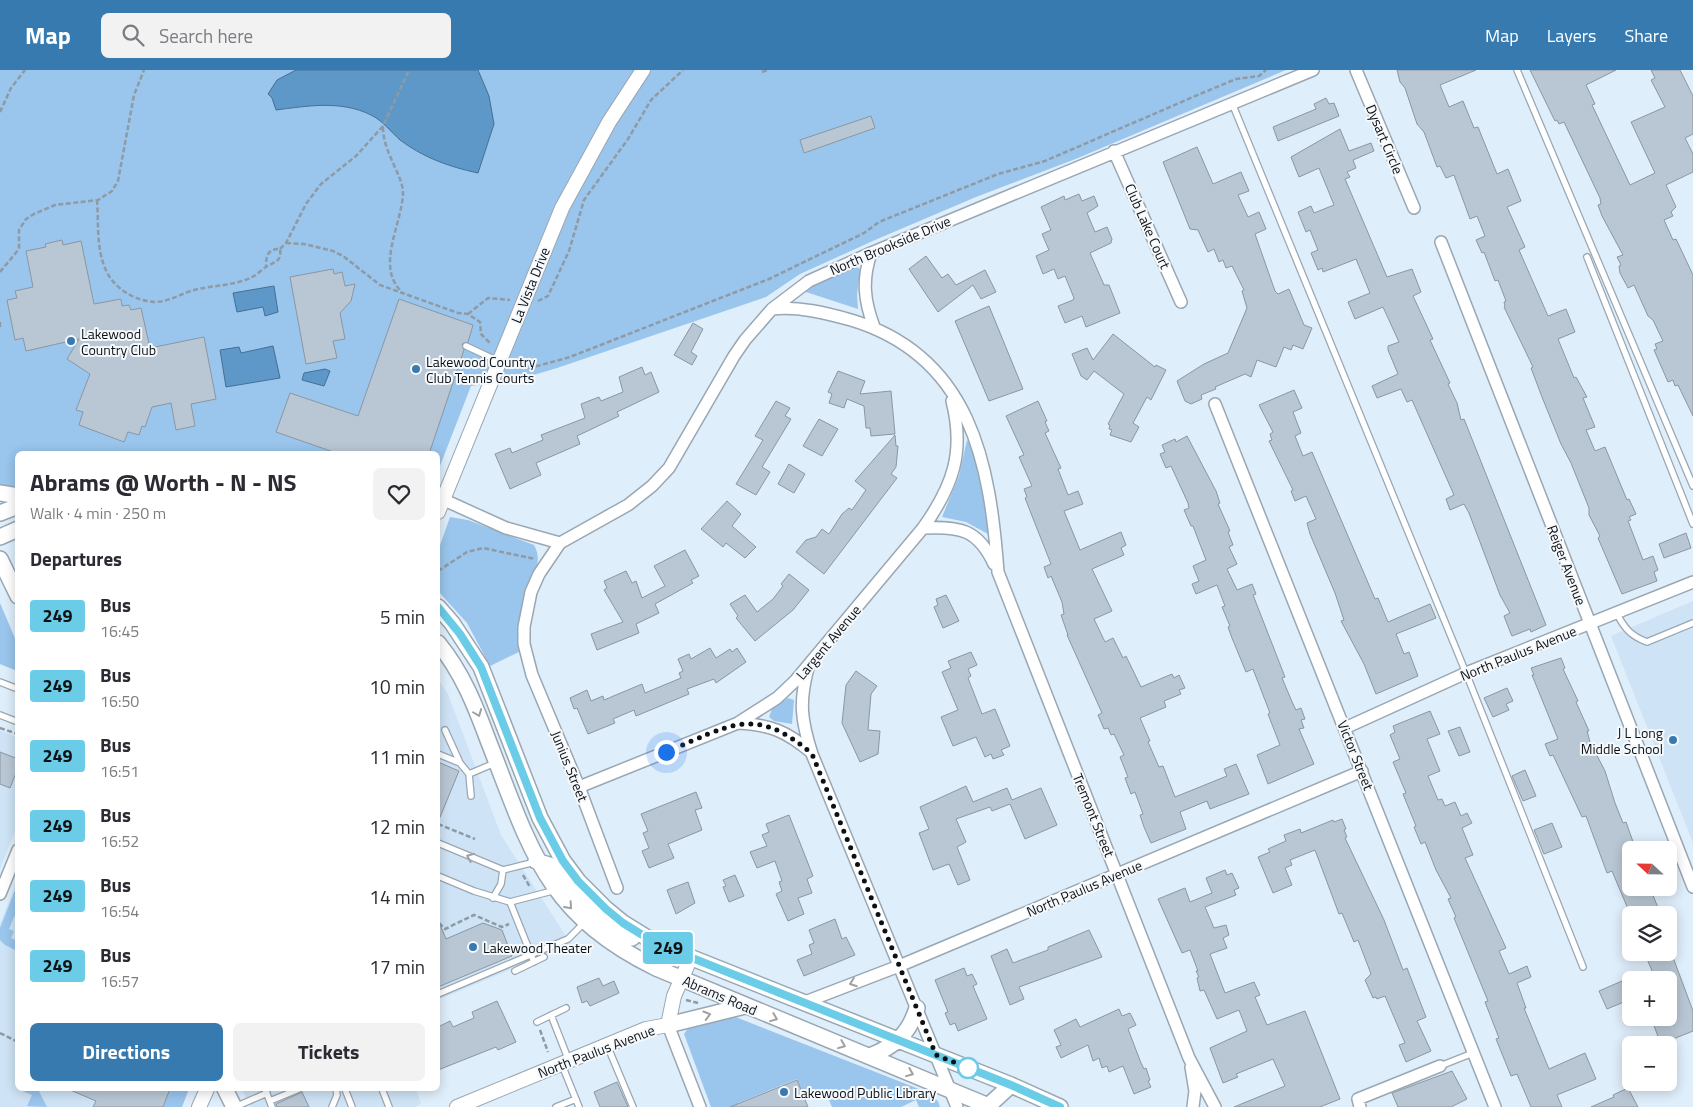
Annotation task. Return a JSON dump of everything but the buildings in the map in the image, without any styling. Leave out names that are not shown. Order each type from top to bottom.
[{"type":"main road","points":[[0,493],[15,496]]},
{"type":"main road","points":[[0,513],[15,507]]},
{"type":"main road","points":[[0,537],[15,530]]},
{"type":"main road","points":[[0,559],[15,590]]},
{"type":"main road","name":"Abrams Road","points":[[440,609],[457,630],[481,667],[540,818],[563,861],[591,896],[623,923],[648,938],[690,957],[1011,1085],[1060,1107]]},
{"type":"main road","name":"Abrams Road","points":[[440,646],[457,669],[473,699],[536,862],[556,890],[585,922],[631,956],[681,979],[989,1107]]},
{"type":"main road","points":[[536,862],[549,865],[596,916],[612,928],[628,938],[648,938]]},
{"type":"main road","points":[[668,1025],[745,1006]]},
{"type":"main road","points":[[870,1056],[887,1049],[907,1032],[917,1008]]},
{"type":"main road","points":[[989,1107],[1011,1085]]},
{"type":"main road","points":[[226,1091],[234,1107]]},
{"type":"street","name":"La Vista Drive","points":[[440,505],[562,208],[583,166],[643,70]]},
{"type":"street","name":"North Brookside Drive","points":[[524,644],[524,627],[531,592],[539,574],[560,543],[628,505],[652,486],[669,468],[745,340],[772,309],[809,281],[871,252],[1313,70]]},
{"type":"street","name":"Dysart Circle","points":[[1356,70],[1414,208]]},
{"type":"street","name":"Club Lake Court","points":[[1114,151],[1181,302]]},
{"type":"street","name":"Reiger Avenue","points":[[1441,242],[1693,887]]},
{"type":"street","points":[[871,252],[866,269],[864,293],[874,327]]},
{"type":"street","name":"Tremont Street","points":[[772,309],[798,308],[874,327],[908,346],[938,374],[968,418],[984,464],[991,497],[998,572]]},
{"type":"street","name":"Largent Avenue","points":[[579,787],[738,723],[777,698],[808,667],[923,528],[948,488],[956,462],[958,424],[950,392]]},
{"type":"street","name":"Victor Street","points":[[1215,404],[1494,1107]]},
{"type":"street","points":[[440,505],[506,528],[560,543]]},
{"type":"street","name":"Tremont Street","points":[[923,528],[948,526],[964,530],[976,537],[988,550],[1189,1058],[1215,1107]]},
{"type":"street","name":"North Paulus Avenue","points":[[1345,728],[1466,674],[1693,582]]},
{"type":"street","name":"Junius Street","points":[[524,644],[532,675],[579,787],[617,888]]},
{"type":"street","points":[[808,667],[802,693],[801,713],[812,754],[957,1107]]},
{"type":"street","points":[[738,723],[773,727],[789,735],[812,754]]},
{"type":"street","name":"North Paulus Avenue","points":[[805,1002],[899,966],[1362,771]]},
{"type":"street","points":[[0,894],[15,857]]},
{"type":"street","name":"North Paulus Avenue","points":[[461,1106],[646,1029],[668,1025],[674,996],[690,957]]},
{"type":"street","points":[[668,1025],[700,1107]]},
{"type":"street","name":"Tremont Street","points":[[1189,1058],[1195,1091],[1193,1107]]},
{"type":"street","points":[[1360,1107],[1358,1099],[1440,1066]]},
{"type":"street","points":[[199,1107],[206,1091]]},
{"type":"lane","points":[[1517,70],[1693,486]]},
{"type":"lane","points":[[1232,103],[1466,674],[1583,966]]},
{"type":"lane","points":[[1587,257],[1693,524]]},
{"type":"lane","points":[[466,346],[499,358]]},
{"type":"lane","points":[[1617,614],[1625,629],[1634,637],[1647,642],[1693,623]]},
{"type":"lane","points":[[0,682],[15,688]]},
{"type":"lane","points":[[0,715],[15,721]]},
{"type":"lane","points":[[445,730],[460,763],[469,774],[470,796]]},
{"type":"lane","points":[[440,755],[460,763]]},
{"type":"lane","points":[[469,774],[497,762]]},
{"type":"lane","points":[[440,844],[503,870],[536,862]]},
{"type":"lane","points":[[493,898],[501,884],[503,870]]},
{"type":"lane","points":[[440,877],[493,898],[510,902],[556,890]]},
{"type":"lane","points":[[510,902],[534,962]]},
{"type":"lane","points":[[440,993],[568,938],[585,922]]},
{"type":"lane","points":[[515,971],[544,958]]},
{"type":"lane","points":[[540,1021],[566,1008]]},
{"type":"lane","points":[[552,1015],[579,1107]]},
{"type":"lane","points":[[607,1045],[633,1107]]},
{"type":"lane","points":[[1440,1066],[1474,1053]]},
{"type":"lane","points":[[234,1107],[266,1091],[271,1104],[295,1091]]},
{"type":"lane","points":[[332,1107],[337,1095],[336,1091]]},
{"type":"lane","points":[[346,1091],[350,1106]]},
{"type":"lane","points":[[383,1091],[389,1107]]},
{"type":"lane","points":[[556,1107],[576,1099]]},
{"type":"path","points":[[0,112],[11,88],[25,70]]},
{"type":"path","points":[[0,272],[19,249],[19,230],[26,219],[44,208],[97,200],[112,191],[118,181],[134,95],[144,70]]},
{"type":"path","points":[[266,267],[267,255],[270,251],[280,248],[286,243],[298,216],[321,184],[356,156],[383,126],[409,70]]},
{"type":"path","points":[[468,314],[488,298],[523,302],[545,300],[575,237],[584,200],[628,139],[651,100],[683,70]]},
{"type":"path","points":[[762,72],[768,70]]},
{"type":"path","points":[[286,243],[304,244],[333,251],[343,256],[380,285],[458,314],[468,314],[480,322],[481,334],[499,358],[530,368],[570,357],[769,279],[864,233],[879,222],[998,174],[1045,161],[1236,79],[1259,76],[1266,70]]},
{"type":"path","points":[[383,126],[384,144],[402,184],[403,192],[390,270],[396,287],[403,293]]},
{"type":"path","points":[[97,200],[99,243],[106,270],[120,288],[142,300],[166,301],[196,290],[218,287],[253,276],[266,267],[275,264],[278,260],[280,248]]},
{"type":"path","points":[[0,322],[0,327]]},
{"type":"path","points":[[440,570],[466,552],[483,548],[535,558],[534,563]]},
{"type":"path","points":[[0,728],[15,733]]},
{"type":"path","points":[[440,825],[475,839]]},
{"type":"path","points":[[522,872],[530,887]]},
{"type":"path","points":[[440,925],[445,929],[474,915],[502,927],[518,920]]},
{"type":"path","points":[[540,1021],[545,1026],[539,1028],[548,1052]]},
{"type":"path","points":[[0,1033],[15,1040]]},
{"type":"shaded area","points":[[0,70],[1286,70],[1078,158],[976,197],[875,240],[800,274],[766,297],[557,368],[527,377],[471,386],[440,466],[440,451],[15,451],[15,486],[0,487]]},
{"type":"shaded area","points":[[296,70],[478,70],[489,96],[494,124],[478,173],[447,165],[418,152],[400,140],[379,120],[360,110],[324,105],[276,110],[272,98],[268,94],[277,80]]},
{"type":"shaded area","points":[[855,266],[860,269],[857,295],[858,309],[806,292],[805,289]]},
{"type":"shaded area","points":[[274,286],[278,312],[265,316],[263,307],[237,312],[233,293]]},
{"type":"shaded area","points":[[273,346],[280,378],[226,387],[220,350],[239,347],[241,353]]},
{"type":"shaded area","points":[[325,369],[330,371],[324,386],[302,380],[304,373]]},
{"type":"shaded area","points":[[967,440],[977,460],[980,472],[988,534],[966,522],[942,517],[959,476]]},
{"type":"shaded area","points":[[450,517],[468,520],[534,545],[537,551],[538,562],[521,612],[518,638],[519,652],[490,666],[467,623],[440,593],[440,545]]},
{"type":"shaded area","name":"J L Long Middle School","points":[[1693,601],[1693,843],[1611,636]]},
{"type":"shaded area","points":[[0,603],[15,638],[15,670],[0,664]]},
{"type":"shaded area","points":[[440,682],[448,694],[501,835],[571,944],[440,999]]},
{"type":"shaded area","points":[[788,698],[794,700],[792,724],[774,721],[769,717],[772,709]]},
{"type":"shaded area","points":[[0,730],[15,737],[15,831],[0,869]]},
{"type":"shaded area","points":[[15,886],[15,1091],[188,1091],[181,1107],[0,1107],[0,924]]},
{"type":"shaded area","points":[[15,890],[15,915],[9,929],[14,931],[11,938],[15,940],[15,950],[0,940],[0,928]]},
{"type":"shaded area","points":[[733,1016],[924,1091],[938,1101],[940,1107],[919,1107],[916,1100],[901,1107],[832,1107],[825,1090],[804,1098],[797,1079],[738,1103],[739,1107],[711,1107],[684,1034],[689,1027]]},
{"type":"shaded area","points":[[22,1091],[39,1091],[47,1107],[27,1106],[32,1095]]},
{"type":"shaded area","points":[[169,1091],[188,1091],[182,1107],[163,1107]]},
{"type":"shaded area","points":[[243,1091],[417,1091],[421,1104],[415,1107],[250,1107]]},
{"type":"bus line","name":"249","points":[[440,609],[460,634],[481,667],[540,818],[563,861],[591,896],[623,923],[657,944],[1011,1085],[1060,1107]]},
{"type":"place","name":"Lakewood Country Club","points":[[71,341]]},
{"type":"place","name":"Lakewood Country Club Tennis Courts","points":[[416,369]]},
{"type":"place","name":"J L Long Middle School","points":[[1673,740]]},
{"type":"place","name":"Lakewood Theater","points":[[473,947]]},
{"type":"place","name":"Lakewood Public Library","points":[[784,1092]]},
{"type":"route","points":[[666,752],[738,723],[761,724],[773,727],[789,735],[812,754],[936,1055],[968,1068]]}]
